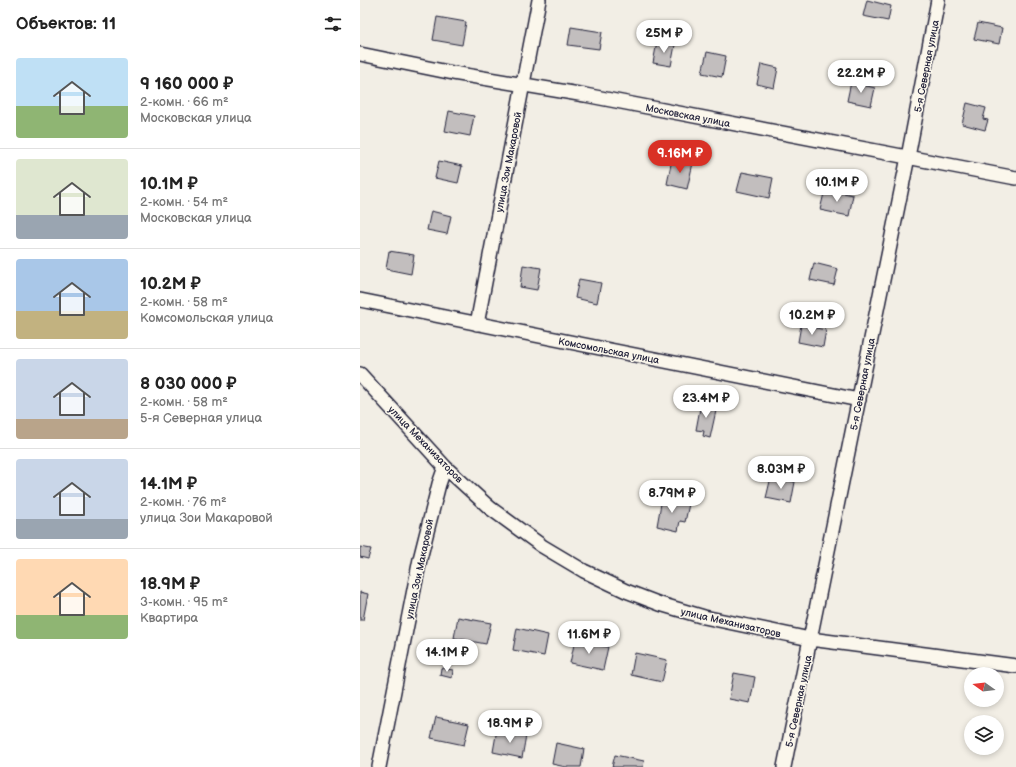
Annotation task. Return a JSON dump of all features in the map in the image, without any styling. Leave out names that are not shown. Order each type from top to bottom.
[{"type":"street","name":"улица Зои Макаровой","points":[[477,324],[539,0]]},
{"type":"street","name":"5-я Северная улица","points":[[784,767],[908,157],[938,0]]},
{"type":"street","name":"Московская улица","points":[[360,54],[453,73],[585,95],[1016,178]]},
{"type":"street","name":"Комсомольская улица","points":[[360,300],[859,400]]},
{"type":"street","name":"улица Механизаторов","points":[[360,374],[444,467],[490,508],[542,546],[584,571],[626,590],[660,604],[704,617],[810,639],[1016,666]]},
{"type":"street","name":"улица Зои Макаровой","points":[[379,767],[420,559],[444,467]]},
{"type":"building","points":[[867,0],[891,6],[888,21],[863,16]]},
{"type":"building","points":[[437,17],[466,22],[462,45],[433,40]]},
{"type":"building","points":[[978,23],[1002,28],[999,44],[974,39]]},
{"type":"building","points":[[571,27],[602,32],[599,49],[568,45]]},
{"type":"building","points":[[657,42],[675,45],[671,66],[653,63]]},
{"type":"building","points":[[707,52],[726,56],[722,77],[702,73]]},
{"type":"building","points":[[761,64],[778,68],[774,88],[757,84]]},
{"type":"building","points":[[851,82],[875,88],[871,106],[847,101]]},
{"type":"building","points":[[967,103],[986,108],[983,119],[988,120],[985,130],[962,124]]},
{"type":"building","points":[[449,111],[474,116],[470,136],[445,131]]},
{"type":"building","points":[[672,159],[693,163],[687,189],[667,184]]},
{"type":"building","points":[[439,161],[462,166],[458,183],[435,178]]},
{"type":"building","points":[[742,172],[773,178],[769,198],[737,191]]},
{"type":"building","points":[[825,189],[853,195],[849,216],[820,210]]},
{"type":"building","points":[[431,211],[451,216],[447,234],[427,230]]},
{"type":"building","points":[[389,251],[414,255],[411,274],[386,269]]},
{"type":"building","points":[[814,263],[838,269],[834,285],[810,280]]},
{"type":"building","points":[[523,265],[541,268],[537,290],[520,287]]},
{"type":"building","points":[[579,279],[601,283],[597,303],[575,298]]},
{"type":"building","points":[[801,325],[826,330],[823,347],[798,342]]},
{"type":"building","points":[[701,403],[717,406],[710,438],[703,436],[704,431],[696,430]]},
{"type":"building","points":[[771,477],[795,482],[791,503],[766,498]]},
{"type":"building","points":[[662,498],[689,504],[685,522],[680,521],[678,531],[657,526]]},
{"type":"building","points":[[360,547],[371,549],[368,559],[360,557]]},
{"type":"building","points":[[360,592],[368,594],[363,620],[360,620]]},
{"type":"building","points":[[458,617],[491,623],[486,644],[454,638]]},
{"type":"building","points":[[517,628],[548,635],[544,656],[513,650]]},
{"type":"building","points":[[575,640],[608,647],[603,670],[570,663]]},
{"type":"building","points":[[635,653],[667,660],[662,682],[631,675]]},
{"type":"building","points":[[441,668],[453,670],[452,678],[440,675]]},
{"type":"building","points":[[734,673],[755,677],[750,703],[729,699]]},
{"type":"building","points":[[436,717],[469,724],[464,745],[431,738]]},
{"type":"building","points":[[497,729],[526,735],[522,758],[493,752]]},
{"type":"building","points":[[556,743],[584,749],[581,767],[566,767],[552,764]]},
{"type":"building","points":[[615,755],[644,761],[643,767],[612,767]]}]
